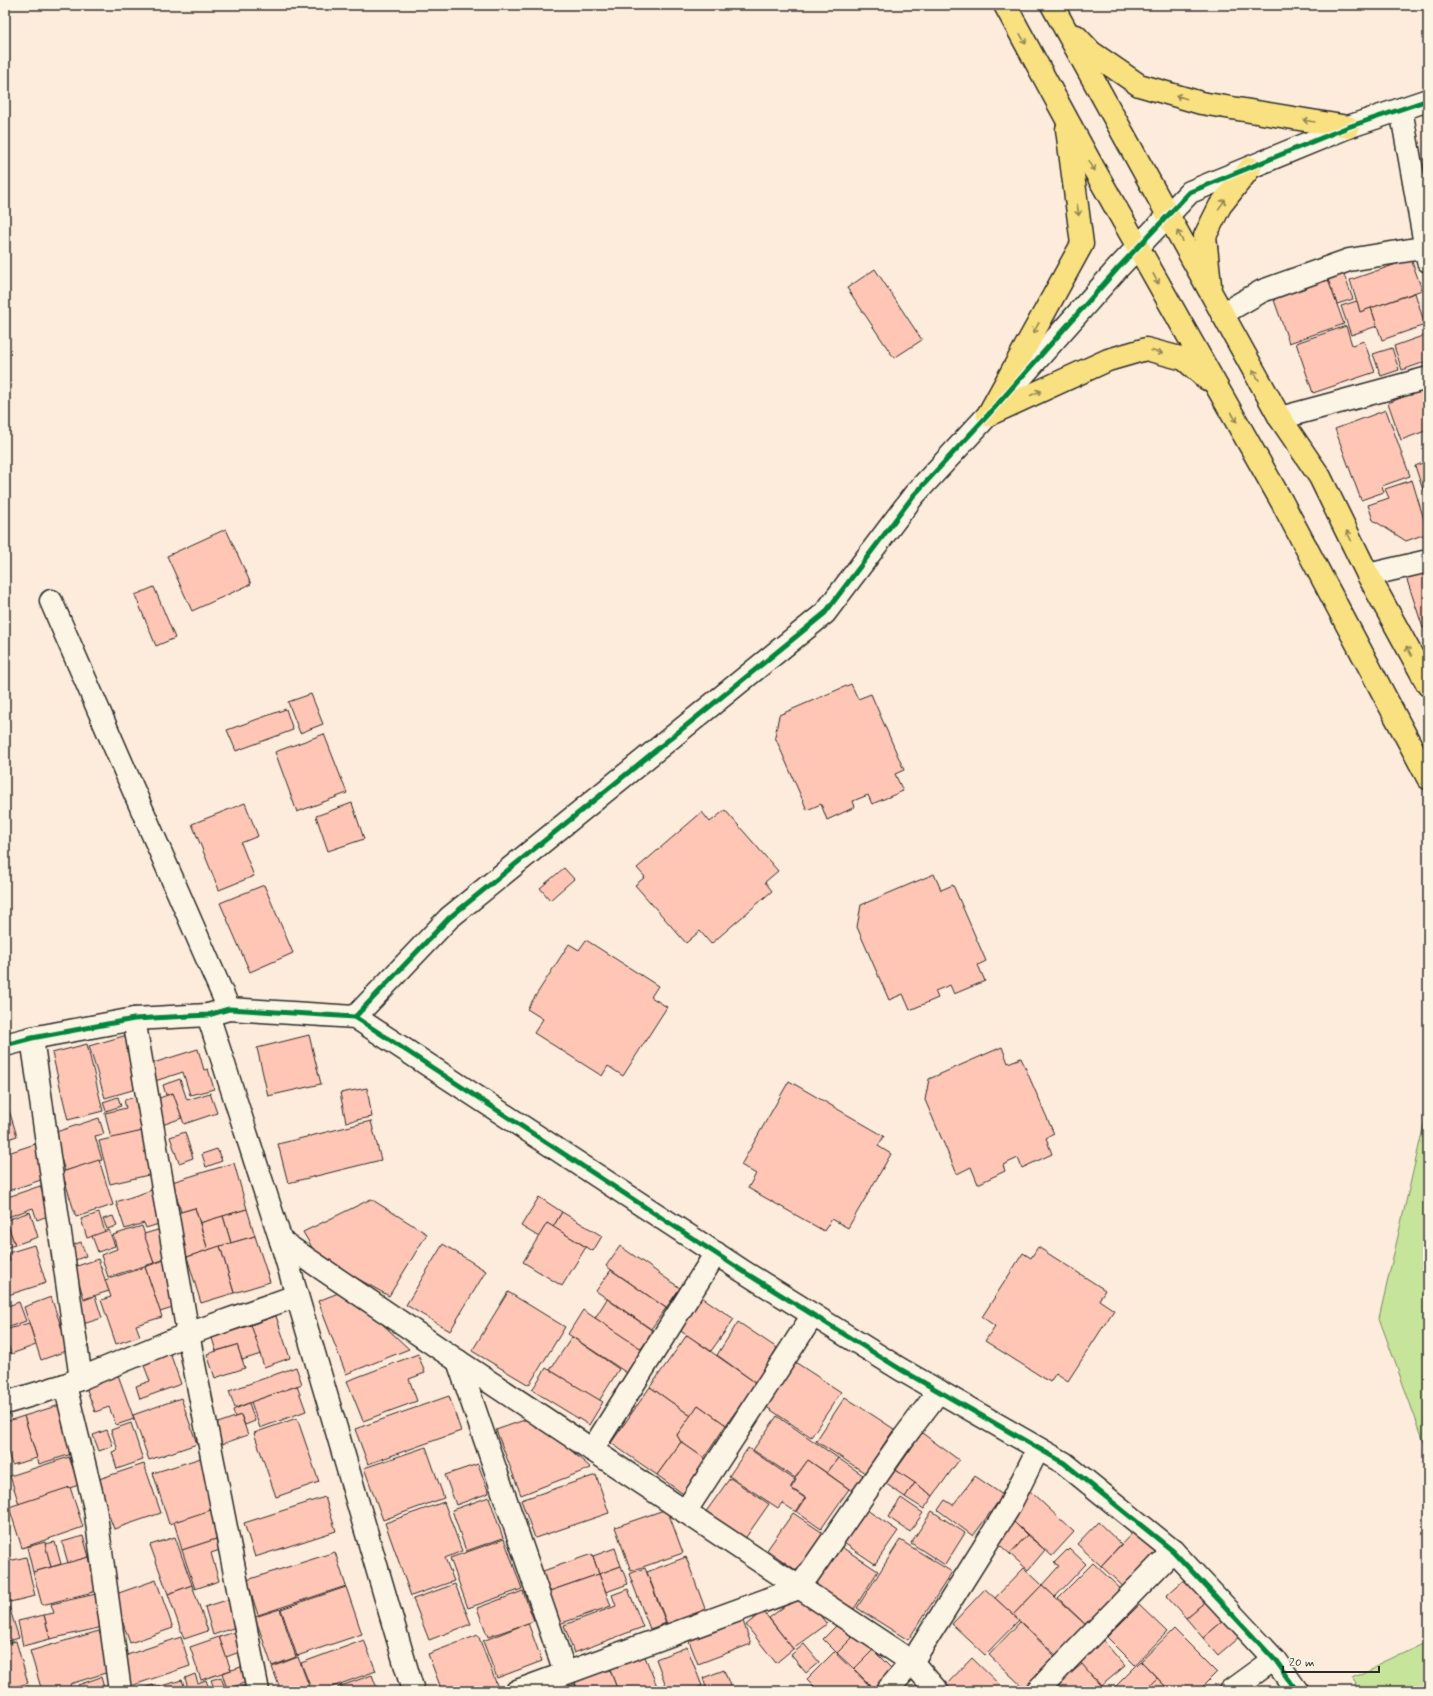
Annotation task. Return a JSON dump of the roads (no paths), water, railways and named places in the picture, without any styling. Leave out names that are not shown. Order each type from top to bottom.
[{"type":"main road","points":[[1005,5],[1138,247],[1282,502],[1428,778]]},
{"type":"main road","points":[[1056,12],[1091,52],[1139,85],[1201,103],[1348,127]]},
{"type":"main road","points":[[1056,12],[1280,418],[1320,477],[1368,575],[1428,685]]},
{"type":"main road","points":[[988,415],[1082,244],[1065,116]]},
{"type":"main road","points":[[1211,294],[1205,236],[1220,206],[1250,168]]},
{"type":"main road","points":[[988,415],[1108,360],[1146,349],[1184,359],[1217,386]]},
{"type":"street","points":[[355,1017],[450,918],[825,613],[914,495],[988,415],[1138,247],[1190,192],[1348,127],[1428,100]]},
{"type":"street","points":[[1222,314],[1262,291],[1348,260],[1427,252],[1401,109]]},
{"type":"street","points":[[1280,418],[1428,378]]},
{"type":"street","points":[[1368,575],[1428,561]]},
{"type":"street","points":[[51,601],[229,1008]]},
{"type":"street","points":[[5,1045],[32,1038],[134,1019],[208,1015],[229,1008],[355,1017],[813,1315],[900,1369],[1064,1463],[1173,1551],[1274,1659],[1297,1691]]},
{"type":"street","points":[[208,1015],[281,1241],[413,1691]]},
{"type":"street","points":[[134,1019],[188,1334],[258,1691]]},
{"type":"street","points":[[32,1038],[73,1382],[95,1508],[120,1691]]},
{"type":"street","points":[[281,1241],[458,1361],[912,1662],[937,1691]]},
{"type":"street","points":[[592,1450],[716,1253]]},
{"type":"street","points":[[5,1403],[73,1382],[188,1334],[296,1296]]},
{"type":"street","points":[[685,1512],[813,1315]]},
{"type":"street","points":[[458,1361],[565,1672]]},
{"type":"street","points":[[517,1691],[565,1672],[799,1588],[899,1444],[940,1391]]},
{"type":"street","points":[[887,1691],[912,1662],[1008,1509],[1038,1449]]},
{"type":"street","points":[[1037,1691],[1173,1551]]},
{"type":"street","points":[[1230,1691],[1274,1659]]}]
